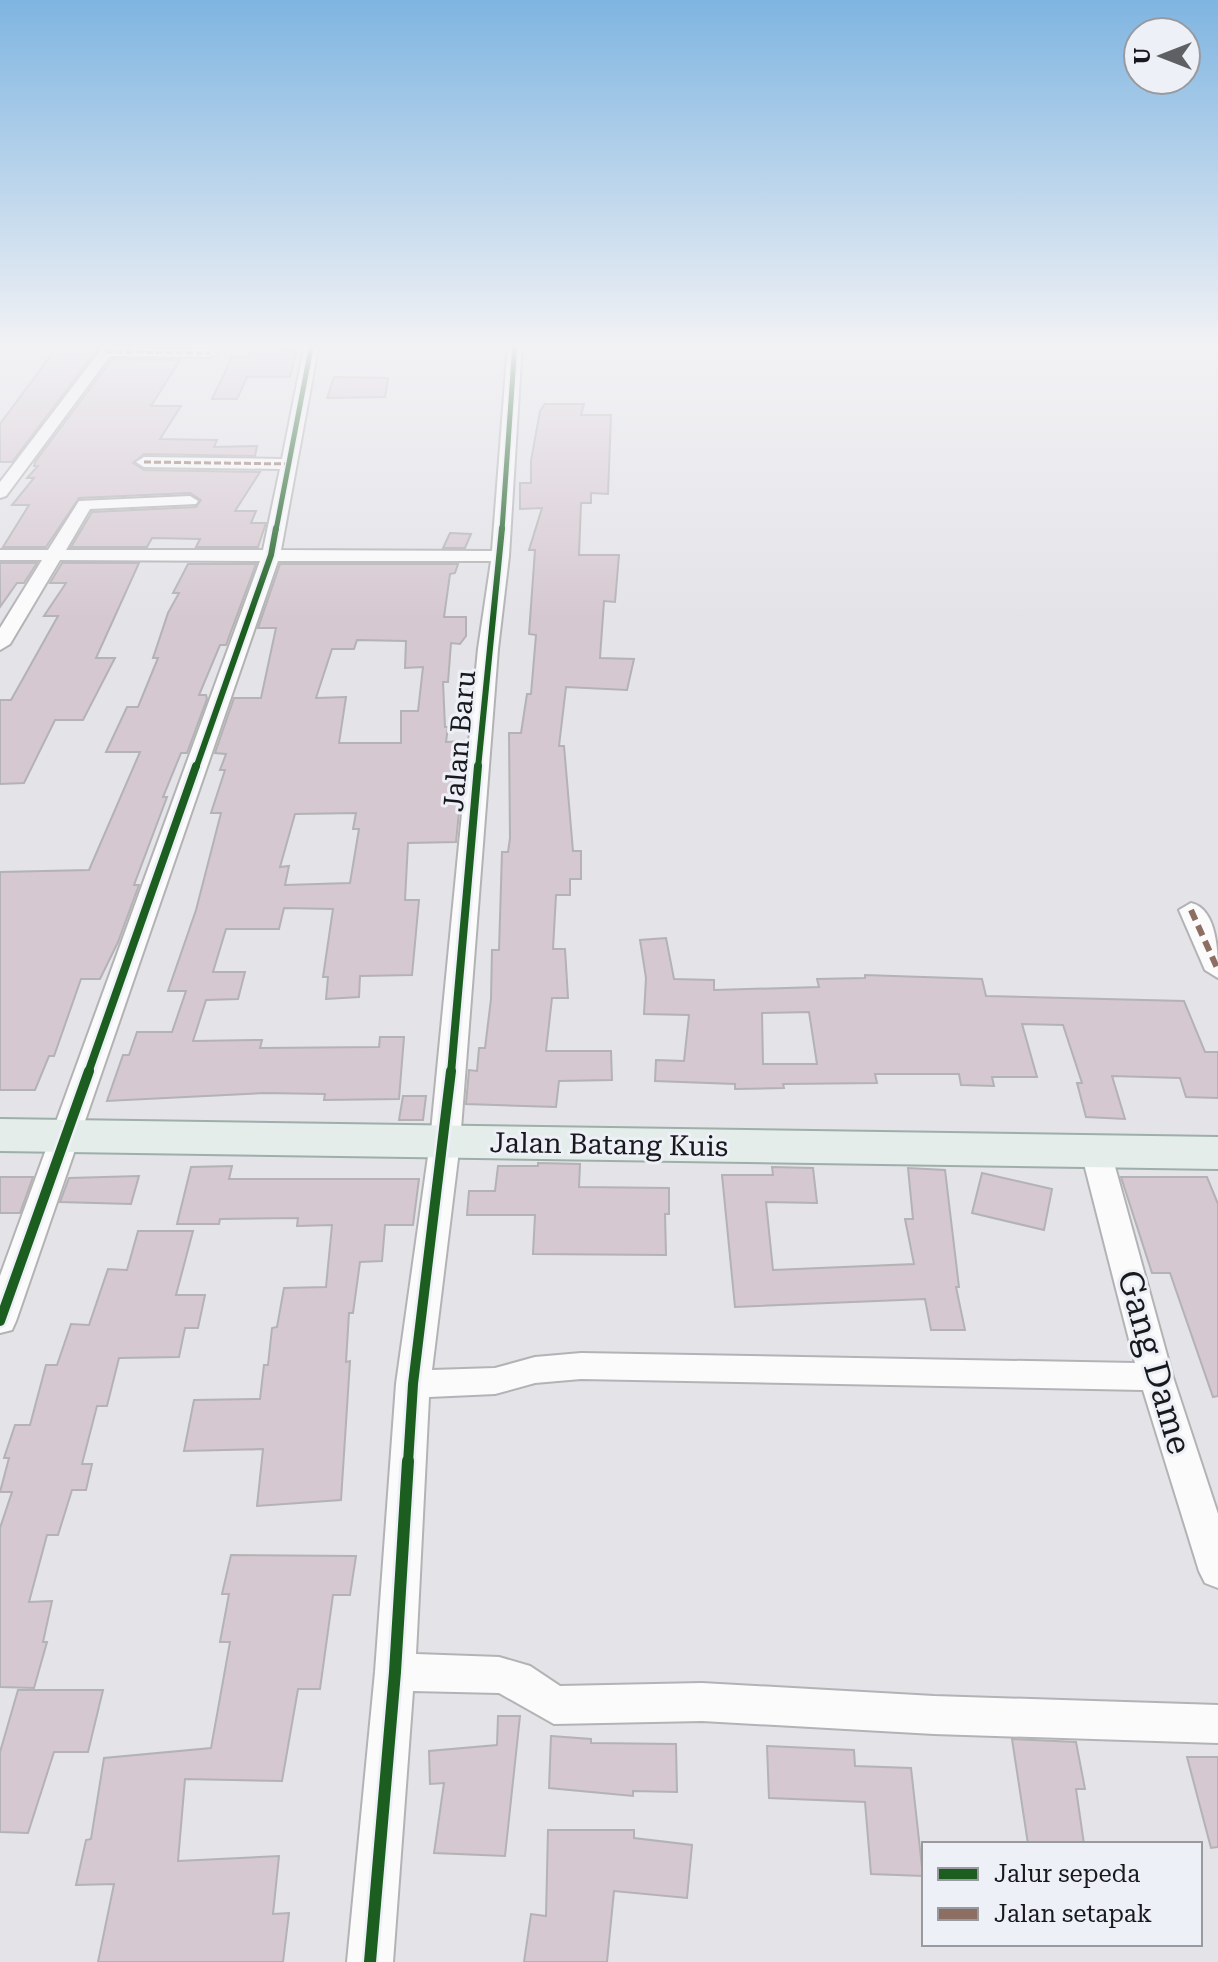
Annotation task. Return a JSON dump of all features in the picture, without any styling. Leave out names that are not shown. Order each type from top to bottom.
[{"type":"main road","name":"Jalan Batang Kuis","points":[[0,1135],[1218,1153]]},
{"type":"street","points":[[0,493],[44,435]]},
{"type":"street","points":[[0,1321],[68,1136],[271,555],[296,435]]},
{"type":"street","name":"Jalan Baru","points":[[370,1962],[395,1672],[413,1384],[445,1142],[509,435]]},
{"type":"street","points":[[144,462],[291,464]]},
{"type":"street","points":[[0,644],[89,501],[190,501]]},
{"type":"street","points":[[0,555],[500,556]]},
{"type":"street","points":[[1191,910],[1218,970]]},
{"type":"street","name":"Gang Dame","points":[[1096,1152],[1156,1377],[1218,1571]]},
{"type":"street","points":[[413,1384],[495,1381],[535,1370],[581,1366],[991,1371],[1156,1377]]},
{"type":"street","points":[[395,1672],[499,1675],[516,1679],[554,1705],[702,1702],[934,1715],[1218,1724]]},
{"type":"building","points":[[0,435],[33,435],[12,462],[0,462]]},
{"type":"building","points":[[56,435],[163,435],[160,439],[217,440],[214,447],[257,446],[255,456],[144,454],[133,463],[144,470],[260,472],[235,511],[256,511],[251,523],[266,523],[258,547],[196,547],[200,539],[152,538],[147,547],[71,547],[92,512],[196,507],[201,500],[190,493],[79,498],[46,547],[3,547],[29,505],[12,505],[34,478],[27,478],[38,466],[34,466]]},
{"type":"building","points":[[536,435],[610,435],[608,494],[591,493],[591,503],[581,503],[579,555],[619,555],[615,602],[604,601],[600,658],[634,659],[627,690],[566,687],[559,746],[564,746],[573,851],[581,851],[581,879],[570,879],[570,895],[556,895],[553,949],[565,949],[568,998],[552,998],[546,1051],[611,1051],[612,1080],[559,1081],[556,1107],[466,1104],[469,1070],[477,1071],[479,1048],[485,1048],[491,999],[492,950],[499,950],[502,852],[508,852],[510,838],[509,733],[521,733],[527,694],[531,694],[536,635],[529,634],[535,550],[529,550],[542,508],[520,509],[520,483],[531,483]]},
{"type":"building","points":[[450,533],[471,534],[465,548],[443,548]]},
{"type":"building","points":[[0,563],[37,563],[24,583],[17,583],[0,607]]},
{"type":"building","points":[[62,563],[139,563],[96,658],[115,658],[83,720],[55,720],[24,783],[0,784],[0,700],[11,700],[58,616],[44,616],[66,583],[50,583]]},
{"type":"building","points":[[188,564],[256,564],[226,645],[220,645],[199,695],[206,695],[207,699],[187,753],[181,753],[163,797],[167,797],[134,885],[139,885],[118,942],[100,979],[81,979],[54,1056],[49,1056],[35,1090],[0,1090],[0,872],[89,870],[140,752],[106,752],[127,707],[138,707],[158,658],[153,658],[168,613],[179,593],[173,593]]},
{"type":"building","points":[[280,564],[458,564],[455,573],[450,574],[444,617],[466,617],[466,636],[460,644],[451,643],[448,682],[443,682],[445,727],[448,727],[446,742],[466,741],[456,842],[408,843],[405,900],[419,900],[412,975],[360,976],[359,997],[326,999],[328,977],[323,977],[333,909],[284,908],[279,929],[226,929],[213,972],[245,972],[238,999],[206,1000],[193,1041],[262,1040],[260,1048],[379,1047],[380,1037],[404,1037],[399,1099],[324,1100],[325,1094],[264,1093],[107,1101],[123,1055],[129,1055],[137,1032],[172,1032],[186,991],[168,991],[196,910],[221,813],[211,813],[225,770],[220,770],[226,754],[215,753],[234,698],[261,698],[276,628],[258,628]],"holes":[[[357,640],[406,641],[405,668],[423,667],[418,711],[401,711],[401,743],[339,743],[346,697],[316,698],[332,649],[354,649]],[[356,813],[353,829],[359,829],[350,883],[285,885],[289,866],[280,867],[295,814]]]},
{"type":"building","points":[[666,938],[674,979],[714,980],[714,990],[819,987],[817,979],[865,978],[865,975],[982,979],[986,996],[1184,1001],[1205,1052],[1218,1052],[1218,1098],[1186,1097],[1180,1078],[1112,1076],[1125,1119],[1086,1117],[1077,1083],[1082,1083],[1063,1025],[1022,1024],[1037,1077],[992,1077],[994,1086],[961,1085],[959,1074],[875,1074],[877,1083],[783,1084],[784,1088],[735,1089],[735,1084],[655,1081],[656,1060],[684,1061],[689,1015],[644,1014],[646,978],[640,940]],"holes":[[[809,1012],[817,1064],[763,1064],[762,1013]]]},
{"type":"building","points":[[403,1096],[426,1096],[423,1120],[399,1120]]},
{"type":"building","points":[[538,1163],[580,1164],[579,1187],[669,1188],[669,1214],[665,1214],[666,1255],[533,1254],[535,1215],[467,1215],[469,1191],[495,1191],[498,1166],[538,1166]]},
{"type":"building","points":[[232,1166],[229,1179],[419,1179],[413,1225],[385,1225],[382,1261],[360,1262],[353,1313],[349,1313],[346,1362],[350,1361],[341,1500],[257,1506],[263,1449],[184,1451],[194,1400],[260,1399],[272,1328],[277,1327],[284,1288],[326,1287],[332,1225],[297,1226],[298,1218],[220,1219],[219,1224],[177,1224],[191,1167]]},
{"type":"building","points":[[772,1167],[813,1168],[817,1203],[766,1202],[773,1270],[914,1264],[905,1219],[913,1219],[908,1168],[945,1170],[959,1287],[956,1287],[965,1330],[931,1330],[925,1299],[735,1307],[722,1175],[773,1175]]},
{"type":"building","points":[[982,1173],[1052,1189],[1044,1230],[972,1213]]},
{"type":"building","points":[[139,1176],[131,1204],[60,1202],[69,1178]]},
{"type":"building","points":[[0,1177],[33,1177],[20,1213],[0,1213]]},
{"type":"building","points":[[1121,1177],[1207,1177],[1218,1204],[1218,1396],[1213,1397],[1170,1273],[1152,1273]]},
{"type":"building","points":[[138,1231],[193,1231],[176,1295],[205,1295],[198,1328],[185,1328],[179,1357],[119,1358],[107,1406],[97,1406],[82,1464],[92,1464],[86,1490],[72,1490],[58,1535],[47,1535],[29,1602],[52,1601],[43,1642],[47,1642],[34,1688],[0,1687],[0,1528],[12,1492],[0,1492],[9,1458],[4,1458],[15,1425],[30,1425],[46,1365],[57,1365],[71,1324],[89,1325],[108,1269],[127,1270]]},
{"type":"building","points":[[231,1555],[356,1556],[350,1595],[333,1595],[320,1689],[298,1689],[282,1781],[185,1779],[178,1861],[279,1856],[273,1914],[289,1913],[283,1962],[98,1962],[114,1884],[76,1885],[86,1840],[91,1839],[104,1758],[211,1748],[230,1642],[220,1642],[229,1594],[222,1594]]},
{"type":"building","points":[[18,1690],[103,1690],[88,1752],[54,1752],[28,1833],[0,1832],[0,1752]]},
{"type":"building","points":[[498,1716],[520,1716],[505,1856],[434,1853],[444,1783],[430,1784],[429,1751],[497,1745]]},
{"type":"building","points":[[551,1736],[591,1739],[591,1743],[676,1744],[677,1792],[633,1791],[633,1796],[549,1788]]},
{"type":"building","points":[[1012,1739],[1076,1742],[1085,1789],[1076,1789],[1084,1842],[1028,1842]]},
{"type":"building","points":[[767,1746],[854,1750],[855,1766],[911,1768],[922,1876],[871,1874],[865,1802],[769,1798]]},
{"type":"building","points":[[1187,1757],[1218,1757],[1218,1847],[1211,1848]]},
{"type":"building","points":[[548,1830],[634,1830],[634,1838],[692,1845],[687,1898],[614,1891],[607,1962],[524,1962],[531,1914],[546,1916]]},
{"type":"marked path","points":[[144,462],[291,464]]},
{"type":"marked path","points":[[1191,910],[1218,970]]},
{"type":"cycle path","points":[[0,1321],[271,555],[294,435]]},
{"type":"cycle path","points":[[370,1962],[395,1672],[413,1384],[445,1142],[509,435]]}]
